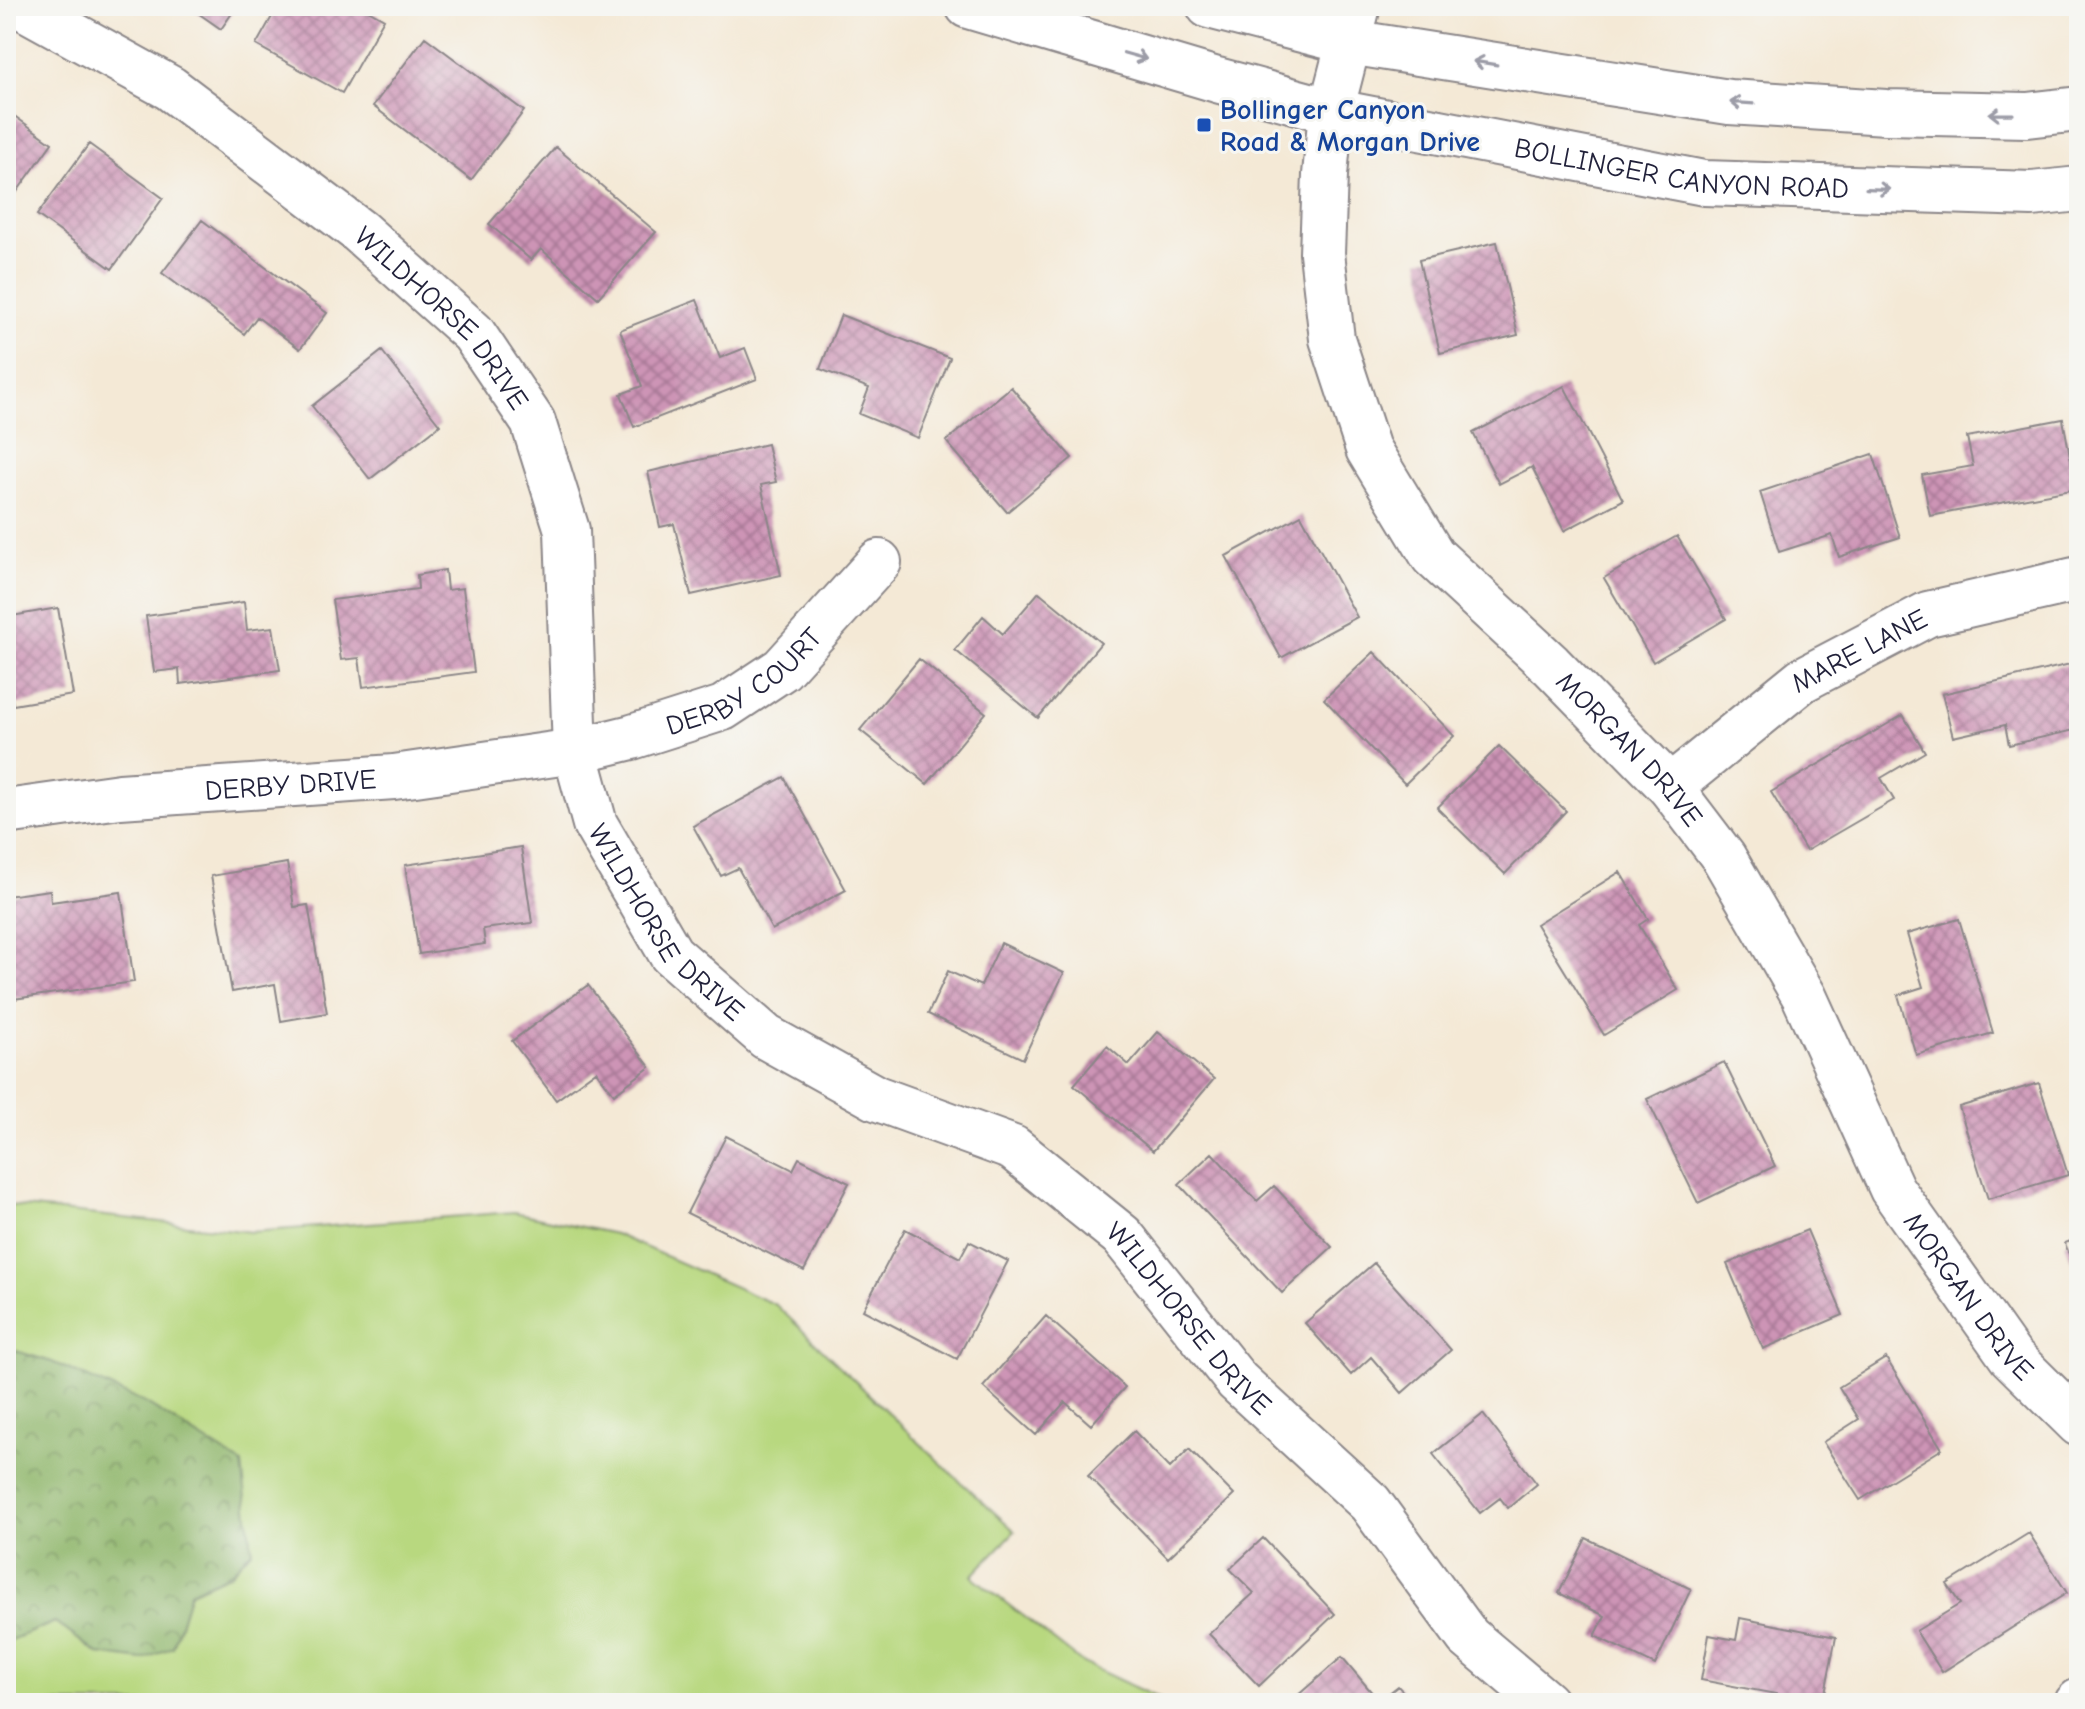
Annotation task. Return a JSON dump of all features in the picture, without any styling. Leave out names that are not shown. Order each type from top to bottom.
[{"type":"street","name":"WILDHORSE DRIVE","points":[[21,6],[170,88],[359,231],[473,333],[533,422],[567,530],[575,751],[595,824],[671,954],[766,1037],[876,1098],[1013,1148],[1122,1236],[1237,1381],[1370,1503],[1468,1637],[1546,1703]]},
{"type":"street","name":"BOLLINGER CANYON ROAD","points":[[968,6],[1331,111],[1704,183],[2032,194],[2079,189]]},
{"type":"street","points":[[1209,6],[1353,24],[1729,102],[1886,112],[2027,115],[2079,109]]},
{"type":"street","name":"MORGAN DRIVE","points":[[1353,24],[1331,111],[1322,253],[1332,339],[1368,449],[1433,556],[1551,665],[1670,787],[1724,858],[1804,996],[1892,1189],[2011,1357],[2079,1424]]},
{"type":"street","name":"DERBY COURT","points":[[575,751],[632,737],[723,708],[782,669],[879,562]]},
{"type":"street","name":"MARE LANE","points":[[1670,787],[1802,680],[1928,614],[2079,579]]},
{"type":"street","name":"DERBY DRIVE","points":[[6,812],[120,796],[394,777],[575,751]]},
{"type":"green space","points":[[6,1205],[251,1232],[514,1212],[615,1234],[776,1305],[1015,1531],[972,1576],[1081,1662],[1168,1703],[6,1703],[6,1642],[55,1622],[98,1654],[173,1647],[190,1592],[230,1574],[52,1362],[6,1348]]},
{"type":"green space","points":[[6,1348],[52,1362],[145,1403],[242,1464],[252,1550],[230,1574],[190,1592],[173,1647],[142,1660],[98,1654],[55,1622],[6,1642]]},
{"type":"building","points":[[188,6],[237,6],[221,29]]},
{"type":"building","points":[[278,6],[361,6],[384,19],[342,93],[256,45]]},
{"type":"building","points":[[425,37],[524,111],[471,180],[373,106]]},
{"type":"building","points":[[6,110],[52,143],[6,207]]},
{"type":"building","points":[[89,144],[163,198],[112,269],[37,215]]},
{"type":"building","points":[[556,147],[656,232],[598,298],[541,249],[531,260],[489,224]]},
{"type":"building","points":[[202,220],[327,313],[300,349],[257,317],[244,334],[162,273]]},
{"type":"building","points":[[1497,242],[1518,335],[1440,353],[1419,260]]},
{"type":"building","points":[[697,300],[720,358],[745,348],[757,379],[634,427],[621,394],[642,386],[620,330]]},
{"type":"building","points":[[841,315],[950,358],[918,438],[859,414],[869,388],[820,369]]},
{"type":"building","points":[[382,351],[440,425],[370,479],[312,406]]},
{"type":"building","points":[[1564,386],[1623,500],[1564,531],[1532,467],[1499,484],[1473,433]]},
{"type":"building","points":[[1011,387],[1072,458],[1007,512],[946,441]]},
{"type":"building","points":[[2063,419],[2076,489],[1930,516],[1922,475],[1973,466],[1967,437]]},
{"type":"building","points":[[767,444],[776,482],[761,485],[781,575],[691,595],[674,524],[660,527],[648,472]]},
{"type":"building","points":[[1873,454],[1900,537],[1839,557],[1832,535],[1779,552],[1760,492]]},
{"type":"building","points":[[1301,515],[1357,617],[1281,658],[1226,556]]},
{"type":"building","points":[[1677,536],[1726,619],[1653,662],[1604,578]]},
{"type":"building","points":[[445,570],[447,590],[463,588],[474,672],[363,687],[359,658],[341,660],[332,600],[418,589],[417,575]]},
{"type":"building","points":[[1039,592],[1101,643],[1038,718],[955,650],[983,616],[1003,634]]},
{"type":"building","points":[[244,602],[247,630],[273,627],[280,670],[180,684],[179,669],[154,672],[146,616]]},
{"type":"building","points":[[58,608],[73,695],[13,705],[9,680],[6,680],[6,617]]},
{"type":"building","points":[[1374,652],[1454,736],[1405,784],[1324,699]]},
{"type":"building","points":[[919,659],[986,713],[927,784],[860,730]]},
{"type":"building","points":[[2079,662],[2079,729],[2009,745],[2005,725],[1953,737],[1942,694]]},
{"type":"building","points":[[1903,715],[1925,752],[1881,778],[1894,800],[1806,851],[1771,792]]},
{"type":"building","points":[[1499,746],[1566,811],[1505,874],[1437,808]]},
{"type":"building","points":[[784,777],[846,890],[772,930],[738,868],[721,876],[693,826]]},
{"type":"building","points":[[521,847],[532,923],[483,929],[485,944],[419,954],[405,865]]},
{"type":"building","points":[[287,863],[294,907],[308,905],[327,1013],[281,1021],[275,984],[232,992],[211,876]]},
{"type":"building","points":[[1620,872],[1648,919],[1639,925],[1678,990],[1604,1035],[1536,924]]},
{"type":"building","points":[[50,890],[51,902],[121,892],[134,982],[6,1000],[6,896]]},
{"type":"building","points":[[1959,919],[1993,1033],[1916,1055],[1898,995],[1923,987],[1907,934]]},
{"type":"building","points":[[1001,943],[1064,973],[1023,1059],[928,1014],[948,971],[981,986]]},
{"type":"building","points":[[588,985],[650,1067],[614,1094],[596,1071],[556,1100],[512,1041]]},
{"type":"building","points":[[1158,1032],[1214,1079],[1153,1151],[1074,1085],[1107,1046],[1129,1065]]},
{"type":"building","points":[[1724,1062],[1775,1166],[1698,1203],[1647,1099]]},
{"type":"building","points":[[2039,1083],[2068,1175],[1988,1199],[1959,1107]]},
{"type":"building","points":[[726,1136],[793,1170],[799,1158],[849,1183],[804,1271],[687,1213]]},
{"type":"building","points":[[1212,1153],[1257,1201],[1274,1186],[1332,1247],[1282,1293],[1179,1184]]},
{"type":"building","points":[[905,1229],[960,1258],[969,1241],[1008,1261],[957,1359],[863,1310]]},
{"type":"building","points":[[1807,1230],[1843,1315],[1763,1349],[1727,1264]]},
{"type":"building","points":[[2079,1238],[2079,1282],[2065,1243]]},
{"type":"building","points":[[1374,1263],[1451,1350],[1402,1393],[1371,1357],[1351,1375],[1305,1323]]},
{"type":"building","points":[[1046,1316],[1125,1387],[1091,1425],[1065,1402],[1036,1435],[983,1387]]},
{"type":"building","points":[[1886,1358],[1942,1449],[1860,1500],[1823,1442],[1859,1419],[1839,1387]]},
{"type":"building","points":[[1483,1414],[1537,1484],[1508,1508],[1500,1498],[1480,1513],[1433,1454]]},
{"type":"building","points":[[1134,1431],[1170,1468],[1189,1449],[1234,1495],[1168,1558],[1088,1476]]},
{"type":"building","points":[[2029,1533],[2067,1593],[1942,1672],[1916,1631],[1960,1604],[1947,1584]]},
{"type":"building","points":[[1263,1538],[1335,1614],[1259,1686],[1209,1634],[1254,1593],[1230,1569]]},
{"type":"building","points":[[1586,1538],[1691,1589],[1655,1665],[1595,1636],[1605,1616],[1559,1593]]},
{"type":"building","points":[[1740,1618],[1836,1637],[1823,1703],[1701,1680],[1709,1635],[1736,1640]]},
{"type":"building","points":[[1342,1657],[1379,1701],[1398,1686],[1413,1703],[1289,1703]]},
{"type":"place","name":"Bollinger Canyon Road & Morgan Drive","points":[[1204,125]]}]
